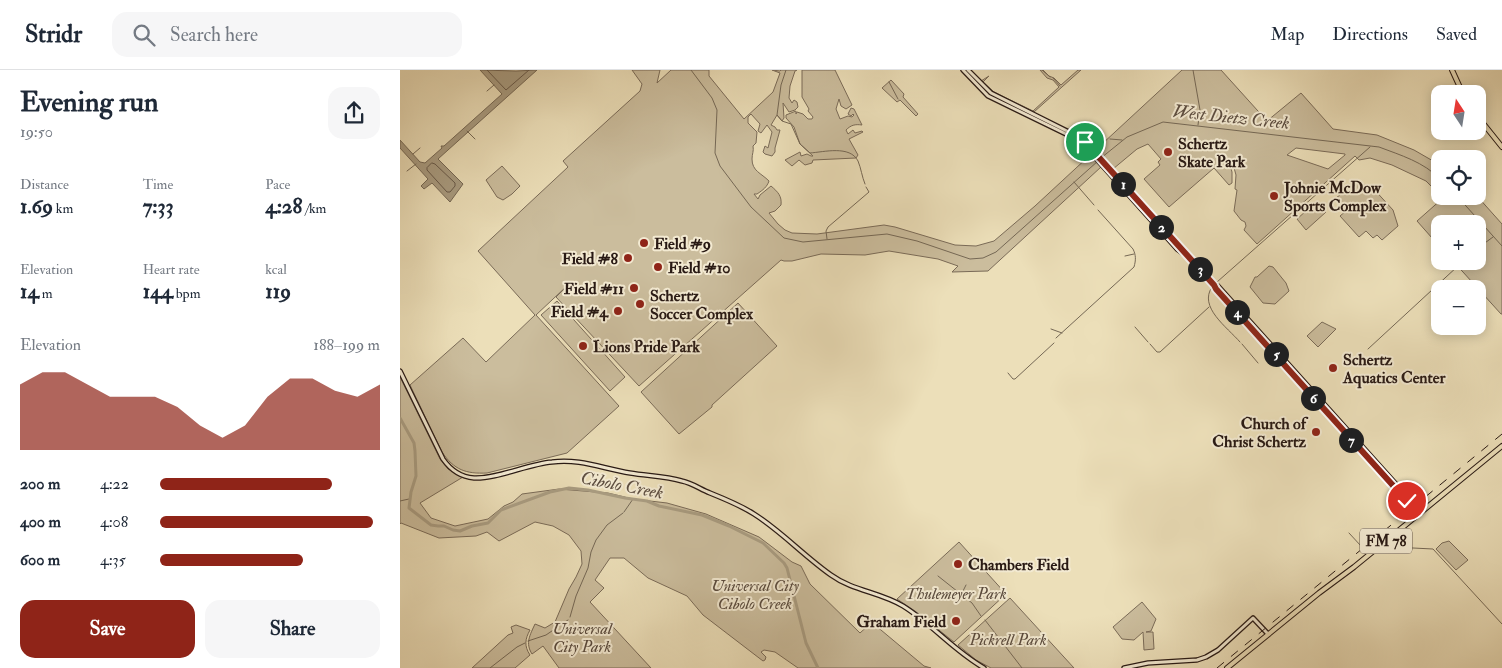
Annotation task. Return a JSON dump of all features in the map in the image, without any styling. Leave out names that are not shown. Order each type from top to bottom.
[{"type":"main road","points":[[963,70],[988,96],[1068,135],[1091,151],[1420,513]]},
{"type":"main road","points":[[968,70],[991,93],[1070,132],[1085,142],[1091,151]]},
{"type":"main road","points":[[1452,70],[1459,85]]},
{"type":"main road","points":[[1486,127],[1502,147]]},
{"type":"main road","points":[[400,371],[443,459],[460,474],[480,478],[545,462],[565,461],[584,463],[630,474],[688,482],[755,514],[838,580],[860,590],[889,599],[902,606],[970,660],[984,668]]},
{"type":"main road","name":"FM 78","points":[[1227,668],[1502,446]]},
{"type":"main road","points":[[1124,668],[1148,663],[1197,660],[1206,657],[1218,650],[1253,618],[1268,634]]},
{"type":"green space","points":[[632,70],[660,70],[657,83],[671,70],[709,70],[709,76],[744,119],[773,92],[780,73],[772,70],[797,70],[790,86],[789,98],[792,103],[794,100],[797,102],[798,107],[789,112],[783,103],[784,118],[782,121],[777,115],[771,125],[780,130],[775,152],[772,156],[763,152],[765,146],[768,148],[772,132],[767,125],[761,133],[758,131],[760,124],[751,114],[748,117],[748,123],[757,132],[756,143],[753,146],[752,163],[755,169],[769,181],[763,190],[754,194],[758,199],[771,186],[776,190],[780,197],[781,205],[775,211],[769,213],[778,224],[792,233],[817,234],[884,225],[955,245],[976,246],[994,241],[1035,206],[1182,70],[1221,70],[1267,121],[1301,93],[1333,129],[1377,135],[1414,150],[1431,160],[1431,186],[1426,181],[1392,165],[1370,158],[1359,160],[1355,156],[1257,244],[1244,230],[1245,222],[1234,211],[1237,190],[1235,189],[1236,175],[1233,164],[1230,165],[1232,183],[1229,185],[1214,168],[1169,207],[1144,179],[1160,165],[1158,162],[1161,159],[1148,144],[1137,149],[1113,169],[1110,166],[1101,167],[988,271],[952,272],[958,266],[938,259],[889,251],[865,255],[821,254],[792,261],[781,260],[639,386],[556,297],[569,284],[536,315],[619,406],[567,453],[487,473],[473,473],[461,470],[451,463],[442,452],[410,385],[463,338],[486,362],[535,315],[478,251],[568,167],[563,161],[640,91],[642,84]],"holes":[[[1296,148],[1345,155],[1328,169],[1287,155]]]},
{"type":"green space","points":[[802,70],[835,70],[852,105],[846,109],[841,106],[839,99],[836,109],[840,119],[854,115],[848,114],[851,108],[854,109],[862,125],[853,125],[846,130],[848,134],[853,130],[855,133],[863,132],[849,139],[858,155],[856,158],[813,160],[812,163],[805,165],[799,160],[792,166],[785,160],[800,152],[801,156],[807,154],[813,156],[800,144],[794,127],[786,118],[786,115],[796,111],[796,114],[797,112],[803,114],[808,119],[813,117],[802,97]]},
{"type":"green space","points":[[1040,70],[1043,70],[1061,85],[1078,70],[1081,70],[1034,112],[999,96],[987,87],[981,81],[989,76],[983,82],[994,92],[1033,111],[1059,87]]},
{"type":"green space","points":[[891,80],[918,114],[916,116],[900,100],[897,102],[882,88]]},
{"type":"green space","points":[[502,166],[520,186],[503,200],[497,197],[486,180]]},
{"type":"green space","points":[[1354,183],[1371,186],[1393,210],[1398,226],[1382,240],[1377,235],[1373,238],[1366,231],[1359,237],[1340,216],[1346,211],[1335,199]]},
{"type":"green space","points":[[1316,202],[1326,212],[1306,230],[1297,219]]},
{"type":"green space","points":[[1435,205],[1485,205],[1502,224],[1502,314],[1486,297],[1486,280],[1470,280],[1461,270],[1486,270],[1486,215],[1431,215],[1431,237],[1417,221]]},
{"type":"green space","points":[[1269,266],[1273,267],[1286,283],[1289,291],[1275,304],[1263,303],[1250,287],[1255,277]]},
{"type":"green space","name":"Lions Pride Park","points":[[557,301],[625,377],[610,391],[541,315]]},
{"type":"green space","points":[[738,303],[777,346],[712,407],[679,434],[641,392]]},
{"type":"green space","points":[[1322,322],[1336,329],[1318,347],[1307,336]]},
{"type":"green space","name":"Universal City Cibolo Creek","points":[[400,377],[440,459],[448,469],[463,477],[420,503],[431,518],[455,526],[488,519],[522,494],[559,489],[608,493],[633,499],[667,503],[706,514],[759,537],[792,562],[801,566],[810,584],[860,633],[871,623],[924,666],[931,668],[798,668],[775,652],[764,650],[761,652],[766,657],[763,661],[703,615],[687,596],[648,578],[624,558],[610,558],[595,580],[604,588],[590,602],[651,668],[559,668],[543,646],[532,654],[529,643],[535,624],[545,628],[555,622],[582,564],[581,551],[569,535],[553,526],[535,522],[499,541],[487,532],[476,536],[439,538],[400,524]]},
{"type":"green space","points":[[1449,541],[1468,560],[1456,570],[1436,549],[1442,543]]},
{"type":"green space","name":"Thulemeyer Park","points":[[959,542],[1006,594],[954,642],[897,599]]},
{"type":"green space","name":"Pickrell Park","points":[[1010,598],[1074,668],[991,668],[976,660],[958,645]]},
{"type":"green space","points":[[1142,602],[1156,619],[1151,631],[1146,632],[1153,632],[1154,649],[1144,650],[1143,632],[1134,640],[1122,639],[1113,627]]},
{"type":"green space","points":[[516,625],[530,630],[526,642],[530,655],[515,668],[472,668],[508,635],[513,633],[511,627]]},
{"type":"water","points":[[480,70],[537,70],[438,159],[463,184],[450,202],[432,183],[424,189],[421,186],[428,179],[400,148],[400,140],[420,162],[425,163],[442,148],[441,146],[444,146],[502,94]]},
{"type":"waterway","name":"West Dietz Creek","points":[[691,70],[712,98],[717,110],[715,153],[720,166],[751,207],[784,238],[803,242],[887,234],[917,241],[970,259],[983,258],[996,252],[1098,161]]},
{"type":"waterway","points":[[786,70],[781,85],[777,115],[782,121],[791,124],[800,144],[810,153],[843,151],[854,156],[858,161],[865,184]]},
{"type":"waterway","points":[[1042,70],[1050,77]]},
{"type":"waterway","points":[[1193,70],[1200,110],[1198,125]]},
{"type":"waterway","points":[[1053,78],[1060,86]]},
{"type":"waterway","points":[[889,82],[898,99]]},
{"type":"waterway","points":[[487,91],[494,85]]},
{"type":"waterway","name":"West Dietz Creek","points":[[1101,158],[1127,137],[1163,122],[1379,147],[1403,156],[1431,171]]},
{"type":"waterway","points":[[467,131],[475,139]]},
{"type":"waterway","points":[[1110,139],[1122,140]]},
{"type":"waterway","points":[[1217,282],[1370,147]]},
{"type":"waterway","points":[[413,154],[420,148]]},
{"type":"waterway","points":[[407,171],[416,164]]},
{"type":"waterway","points":[[1074,182],[1094,205]]},
{"type":"waterway","points":[[827,239],[826,231],[828,227],[869,192],[866,187]]},
{"type":"waterway","name":"West Dietz Creek","points":[[1465,205],[1502,246]]},
{"type":"waterway","points":[[1056,338],[1134,267],[1135,253],[1133,249],[1098,210]]},
{"type":"waterway","points":[[1486,242],[1493,237]]},
{"type":"waterway","points":[[1125,256],[1134,254]]},
{"type":"waterway","points":[[1368,349],[1454,270]]},
{"type":"waterway","points":[[1212,287],[1209,294],[1211,309],[1240,342]]},
{"type":"waterway","points":[[1150,344],[1157,352],[1160,352],[1209,307]]},
{"type":"waterway","points":[[1135,327],[1148,342]]},
{"type":"waterway","points":[[1051,329],[1062,333]]},
{"type":"waterway","points":[[1008,373],[1015,379],[1054,343]]},
{"type":"waterway","points":[[1242,344],[1258,363]]},
{"type":"waterway","name":"Cibolo Creek","points":[[400,418],[414,443],[415,451],[416,476],[409,508],[431,525],[444,526],[460,531],[472,526],[488,523],[501,510],[550,492],[569,488],[647,501],[659,506],[702,515],[763,543],[787,568],[806,643],[818,668]]},
{"type":"waterway","points":[[400,501],[409,499]]},
{"type":"waterway","points":[[624,512],[633,499]]},
{"type":"waterway","points":[[570,617],[596,540],[607,525],[623,513]]},
{"type":"waterway","points":[[1349,533],[1361,546]]},
{"type":"waterway","points":[[1364,550],[1366,551],[1384,537]]},
{"type":"waterway","points":[[1389,544],[1393,547],[1433,549],[1502,624]]},
{"type":"waterway","points":[[938,576],[972,603],[981,616]]},
{"type":"waterway","points":[[962,593],[966,585]]},
{"type":"waterway","points":[[528,641],[546,635],[568,620]]},
{"type":"waterway","points":[[985,620],[1022,668]]},
{"type":"waterway","points":[[490,668],[525,643]]},
{"type":"railway","points":[[1217,668],[1502,434]]},
{"type":"place","name":"Schertz Skate Park","points":[[1168,152]]},
{"type":"place","name":"Johnie McDow Sports Complex","points":[[1274,196]]},
{"type":"place","name":"Field #9","points":[[644,243]]},
{"type":"place","name":"Field #8","points":[[628,258]]},
{"type":"place","name":"Field #10","points":[[658,267]]},
{"type":"place","name":"Field #11","points":[[634,288]]},
{"type":"place","name":"Schertz Soccer Complex","points":[[640,304]]},
{"type":"place","name":"Field #4","points":[[618,311]]},
{"type":"place","name":"Lions Pride Park","points":[[583,346]]},
{"type":"place","name":"Schertz Aquatics Center","points":[[1333,368]]},
{"type":"place","name":"Church of Christ Schertz","points":[[1316,432]]},
{"type":"place","name":"Chambers Field","points":[[958,564]]},
{"type":"place","name":"Graham Field","points":[[956,621]]},
{"type":"route","points":[[1085,142],[1197,265],[1316,402],[1407,501]]},
{"type":"park label","name":"Universal City Park","points":[[582,637]]}]
